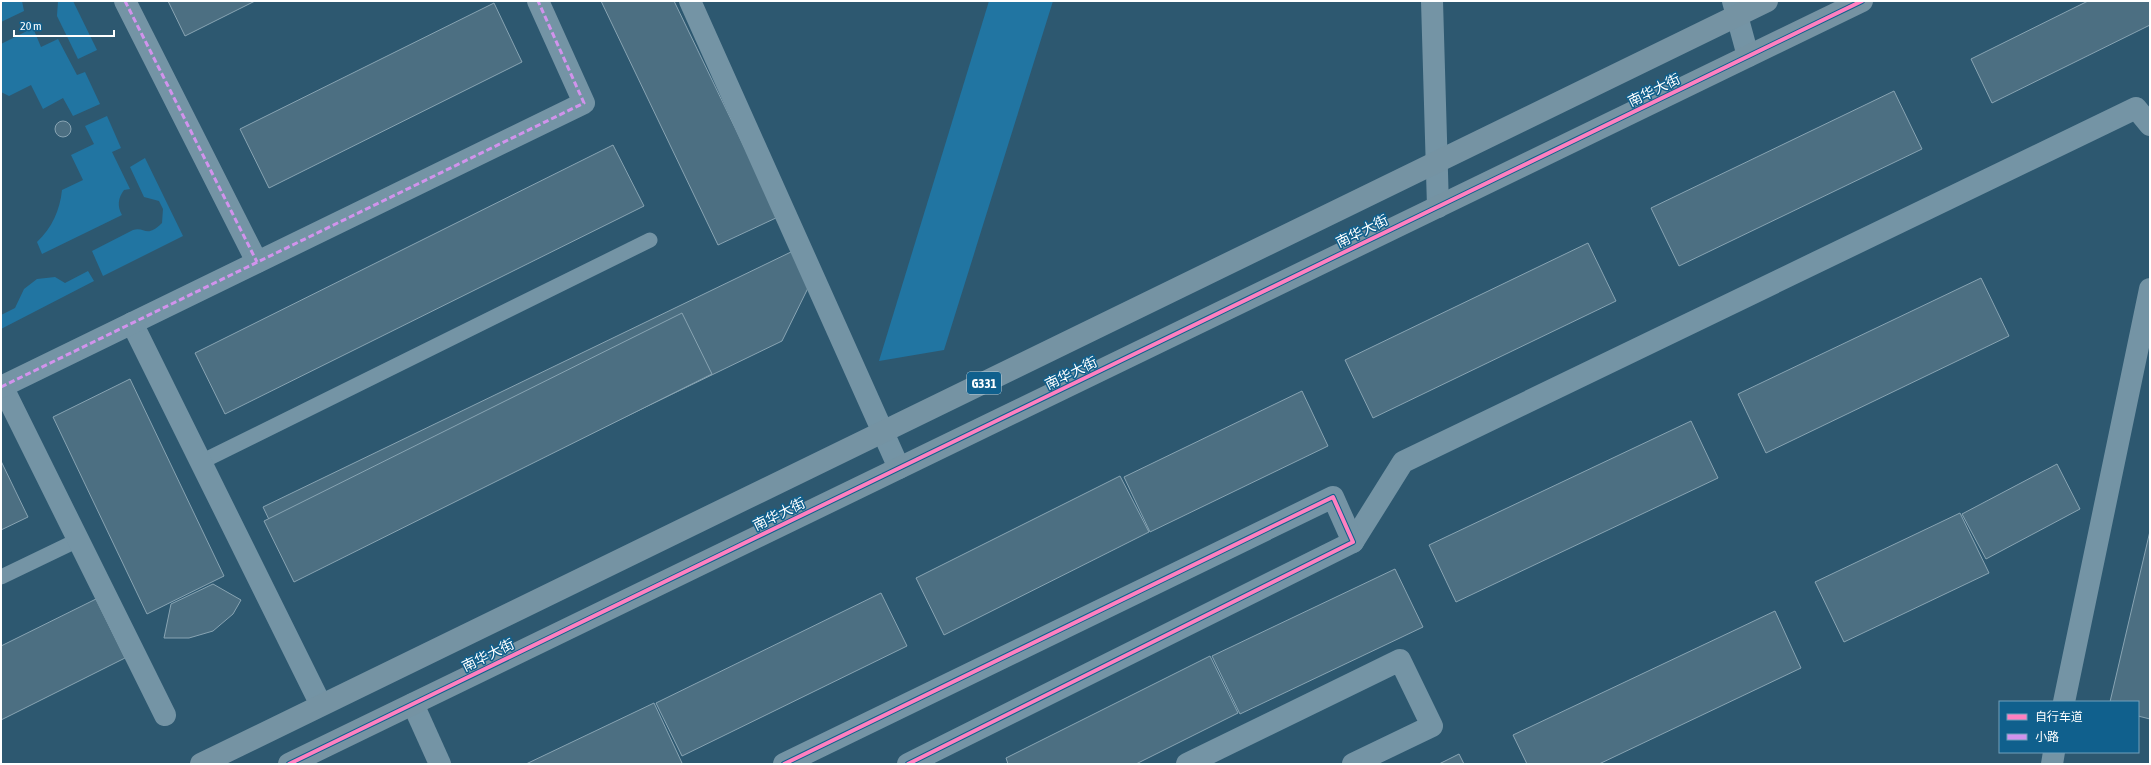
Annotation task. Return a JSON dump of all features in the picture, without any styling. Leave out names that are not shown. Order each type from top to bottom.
[{"type":"highway","name":"南华大街","points":[[201,764],[1437,162],[1735,8],[1767,1]]},
{"type":"highway","name":"南华大街","points":[[289,764],[1862,1]]},
{"type":"street","points":[[125,1],[257,262]]},
{"type":"street","points":[[165,715],[2,386],[584,103],[538,1]]},
{"type":"street","points":[[690,1],[899,468]]},
{"type":"street","points":[[1432,1],[1438,206]]},
{"type":"street","points":[[1735,8],[1748,56]]},
{"type":"street","points":[[908,764],[1353,542],[1403,462],[2136,108],[2150,125]]},
{"type":"street","points":[[2064,701],[2150,288]]},
{"type":"street","points":[[132,323],[321,705]]},
{"type":"street","points":[[784,764],[1333,497],[1353,542]]},
{"type":"street","points":[[1187,764],[1400,660],[1432,726],[1353,764]]},
{"type":"street","points":[[413,704],[440,764]]},
{"type":"street","points":[[2052,764],[2054,753]]},
{"type":"lane","points":[[201,462],[650,240]]},
{"type":"lane","points":[[1,577],[78,540]]},
{"type":"shaded area","points":[[1,1],[22,1],[24,11],[1,22]]},
{"type":"shaded area","points":[[58,1],[73,1],[97,50],[78,59],[57,16]]},
{"type":"shaded area","points":[[989,1],[1053,1],[944,350],[879,361]]},
{"type":"shaded area","points":[[33,28],[41,47],[58,39],[77,75],[85,72],[100,104],[73,116],[63,98],[43,109],[31,85],[9,96],[1,92],[1,44]]},
{"type":"shaded area","points":[[107,116],[121,148],[112,152],[130,189],[124,190],[119,199],[119,208],[122,215],[42,254],[37,242],[51,225],[57,212],[62,190],[83,180],[71,155],[94,144],[85,126]]},
{"type":"shaded area","points":[[145,158],[183,236],[103,276],[92,251],[133,230],[137,229],[149,231],[157,228],[162,223],[163,209],[159,201],[144,197],[130,167]]},
{"type":"shaded area","points":[[88,271],[94,281],[1,329],[1,315],[15,308],[24,289],[37,279],[55,277],[65,283]]},
{"type":"building","points":[[168,1],[255,1],[185,36]]},
{"type":"building","points":[[601,1],[674,1],[778,217],[718,245]]},
{"type":"building","points":[[2088,1],[2150,1],[2150,25],[1992,103],[1971,59]]},
{"type":"building","points":[[494,3],[522,62],[269,188],[240,129]]},
{"type":"building","points":[[1894,91],[1922,149],[1679,266],[1651,208]]},
{"type":"building","points":[[60,121],[66,121],[71,126],[69,135],[66,137],[60,137],[55,132],[55,126]]},
{"type":"building","points":[[613,145],[644,206],[225,414],[195,353]]},
{"type":"building","points":[[1588,243],[1616,301],[1373,418],[1345,360]]},
{"type":"building","points":[[793,251],[809,286],[782,341],[296,576],[263,507]]},
{"type":"building","points":[[1981,278],[2009,336],[1766,453],[1738,394]]},
{"type":"building","points":[[682,313],[712,374],[294,582],[264,521]]},
{"type":"building","points":[[130,379],[224,576],[147,614],[53,417]]},
{"type":"building","points":[[1302,391],[1328,446],[1150,532],[1124,477]]},
{"type":"building","points":[[1691,421],[1718,478],[1456,602],[1429,545]]},
{"type":"building","points":[[1,461],[28,517],[1,530]]},
{"type":"building","points":[[2057,464],[2080,509],[1986,559],[1962,514]]},
{"type":"building","points":[[1120,476],[1149,532],[944,635],[916,578]]},
{"type":"building","points":[[1960,513],[1989,573],[1844,642],[1815,582]]},
{"type":"building","points":[[2150,531],[2150,719],[2139,716],[2139,701],[2110,701]]},
{"type":"building","points":[[1395,569],[1423,627],[1240,714],[1212,656]]},
{"type":"building","points":[[213,584],[241,600],[233,614],[213,631],[189,638],[164,638],[171,604]]},
{"type":"building","points":[[881,593],[907,646],[682,756],[656,703]]},
{"type":"building","points":[[96,599],[125,658],[1,720],[1,646]]},
{"type":"building","points":[[1775,611],[1801,668],[1599,764],[1527,764],[1513,735]]},
{"type":"building","points":[[1210,656],[1238,713],[1136,764],[1008,764],[1006,758]]},
{"type":"building","points":[[654,703],[682,763],[526,764]]},
{"type":"building","points":[[1459,754],[1464,764],[1439,764]]},
{"type":"marked path","points":[[125,1],[257,262]]},
{"type":"marked path","points":[[1,387],[584,103],[538,1]]},
{"type":"cycle path","points":[[289,764],[1862,1]]},
{"type":"cycle path","points":[[784,764],[1333,497],[1353,542],[908,764]]}]
